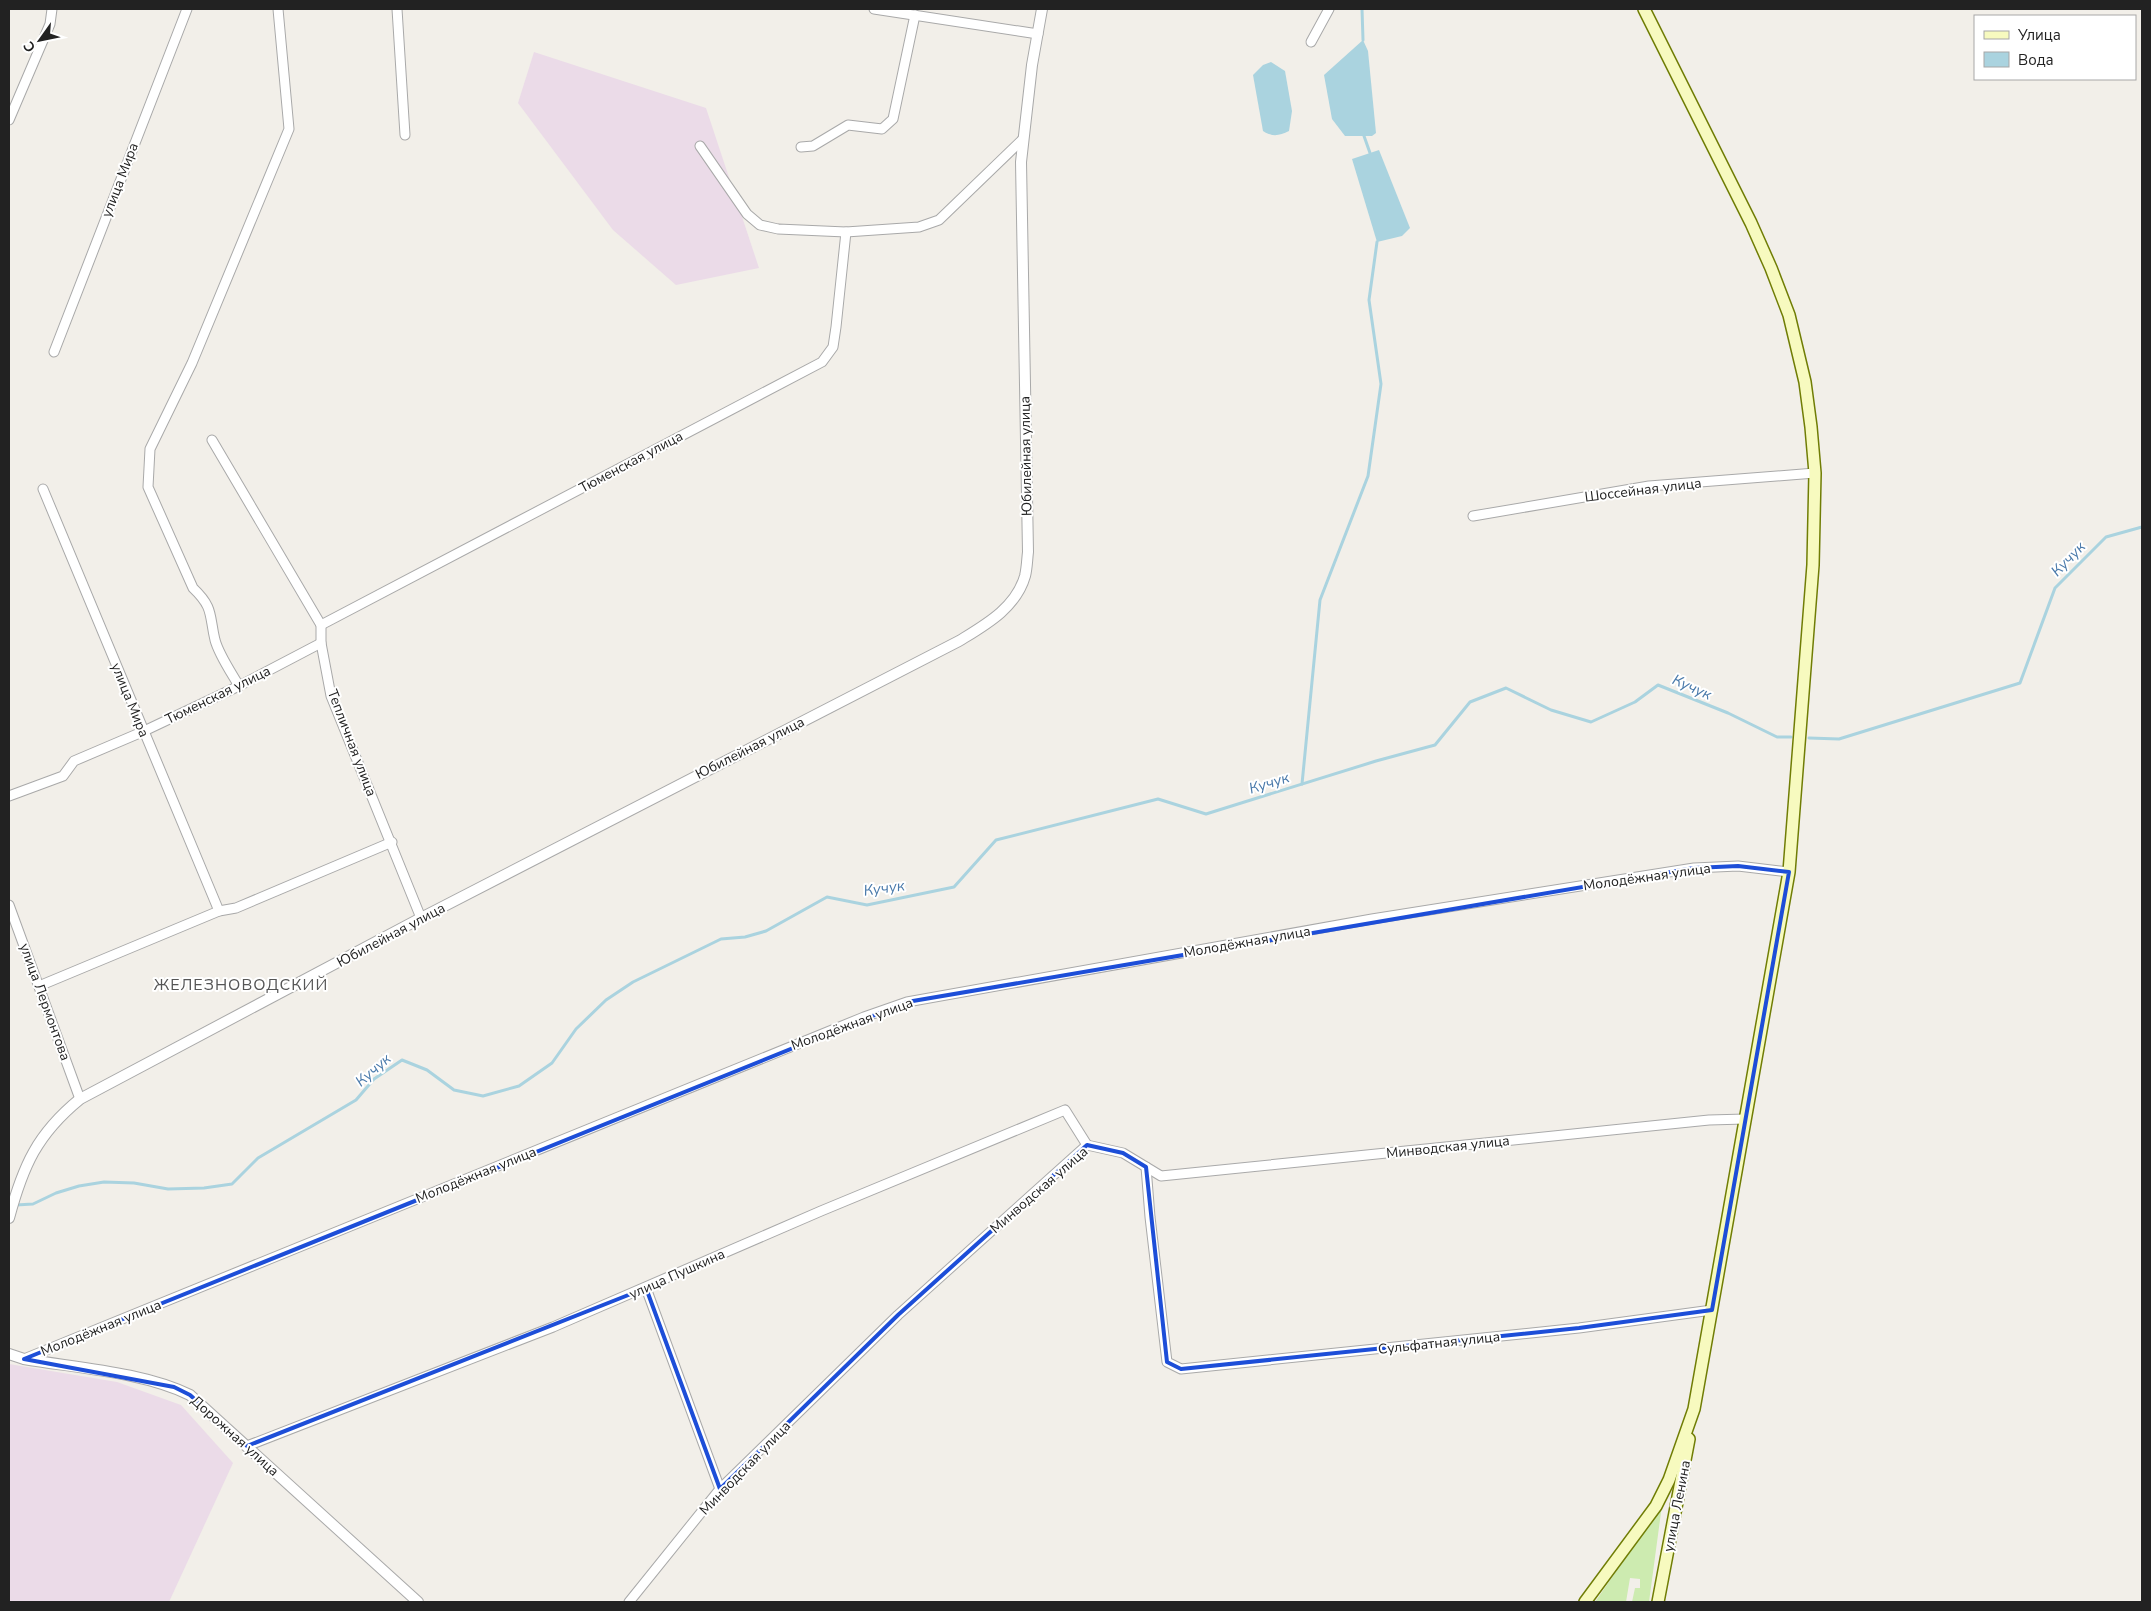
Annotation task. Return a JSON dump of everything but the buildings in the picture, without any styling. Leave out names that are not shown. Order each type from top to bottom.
[{"type":"main road","points":[[1585,1602],[1656,1506],[1669,1480],[1694,1409],[1789,872],[1813,565],[1814,473],[1811,427],[1805,382],[1791,324],[1783,299],[1751,224],[1644,9]]},
{"type":"main road","name":"улица Ленина","points":[[1658,1602],[1687,1459],[1694,1409]]},
{"type":"street","points":[[9,120],[50,24],[52,9]]},
{"type":"street","name":"улица Мира","points":[[54,352],[186,9]]},
{"type":"street","points":[[238,686],[215,642],[212,616],[203,597],[192,588],[148,487],[150,449],[192,364],[289,129],[278,9]]},
{"type":"street","points":[[397,9],[405,135]]},
{"type":"street","points":[[874,9],[1038,34]]},
{"type":"street","name":"Юбилейная улица","points":[[9,1218],[17,1185],[33,1152],[48,1129],[80,1099],[421,918],[958,641],[1003,611],[1016,596],[1025,576],[1028,552],[1021,162],[1032,65],[1042,9]]},
{"type":"street","points":[[1311,42],[1329,9]]},
{"type":"street","points":[[801,147],[813,146],[848,125],[882,129],[893,119],[914,15]]},
{"type":"street","points":[[700,146],[747,214],[760,225],[778,229],[846,232],[919,227],[938,220],[1023,139]]},
{"type":"street","name":"Тюменская улица","points":[[321,625],[822,362],[833,347],[846,232]]},
{"type":"street","name":"Тепличная улица","points":[[212,440],[321,625],[322,643],[331,696],[392,842],[421,918]]},
{"type":"street","name":"Шоссейная улица","points":[[1474,516],[1649,486],[1814,473]]},
{"type":"street","name":"улица Мира","points":[[43,489],[142,732],[218,911]]},
{"type":"street","name":"Тюменская улица","points":[[9,796],[63,776],[74,762],[238,686],[322,643]]},
{"type":"street","points":[[39,986],[218,911],[236,908],[392,842]]},
{"type":"street","name":"Молодёжная улица","points":[[24,1359],[864,1017],[907,1002],[1362,921],[1694,868],[1738,866],[1789,872]]},
{"type":"street","name":"улица Лермонтова","points":[[9,906],[80,1099]]},
{"type":"street","name":"улица Пушкина","points":[[247,1446],[553,1327],[821,1211],[1065,1110],[1087,1145]]},
{"type":"street","name":"Минводская улица","points":[[629,1602],[720,1489],[898,1315],[1087,1145],[1124,1153],[1161,1176],[1709,1120],[1745,1119]]},
{"type":"street","name":"Сульфатная улица","points":[[1146,1166],[1167,1362],[1181,1369],[1569,1329],[1712,1310]]},
{"type":"street","points":[[646,1288],[720,1489]]},
{"type":"street","name":"Дорожная улица","points":[[9,1354],[24,1359],[143,1378],[174,1387],[190,1395],[418,1602]]},
{"type":"highlighted area","points":[[1738,866],[1789,872],[1712,1310],[1579,1328],[1181,1369],[1167,1362],[1146,1167],[1123,1153],[1087,1145],[898,1315],[720,1489],[646,1288],[247,1446],[190,1395],[174,1387],[24,1359],[907,1002],[1694,868]]},
{"type":"shaded area","points":[[534,52],[706,108],[759,268],[676,285],[613,230],[518,103]]},
{"type":"shaded area","points":[[9,1364],[117,1382],[181,1405],[233,1463],[169,1602],[9,1602]]},
{"type":"green space","points":[[1662,1505],[1649,1602],[1632,1602],[1635,1588],[1640,1588],[1640,1579],[1630,1578],[1626,1602],[1595,1602]]},
{"type":"water","points":[[1363,40],[1368,51],[1376,133],[1372,136],[1345,136],[1332,119],[1324,75]]},
{"type":"water","points":[[1271,62],[1285,71],[1292,111],[1289,131],[1276,135],[1263,131],[1253,75],[1263,65]]},
{"type":"water","points":[[1379,150],[1410,228],[1402,236],[1377,242],[1352,159]]},
{"type":"waterway","points":[[1362,9],[1363,40]]},
{"type":"waterway","points":[[1364,136],[1370,153]]},
{"type":"waterway","points":[[1302,784],[1320,600],[1368,476],[1381,384],[1369,300],[1377,242]]},
{"type":"waterway","name":"Кучук","points":[[1809,738],[1839,739],[2020,683],[2055,588],[2106,537],[2142,527]]},
{"type":"waterway","name":"Кучук","points":[[16,1205],[33,1204],[56,1193],[79,1186],[104,1182],[134,1183],[168,1189],[204,1188],[232,1184],[258,1158],[356,1100],[374,1079],[402,1060],[427,1070],[454,1090],[483,1096],[519,1086],[552,1063],[576,1029],[606,1000],[633,982],[721,939],[745,937],[766,931],[827,897],[867,905],[954,887],[996,840],[1158,799],[1206,814],[1376,761],[1435,745],[1470,702],[1506,688],[1551,710],[1591,722],[1635,702],[1658,685],[1728,713],[1777,737],[1791,737]]},
{"type":"district","name":"ЖЕЛЕЗНОВОДСКИЙ","points":[[241,985]]}]
